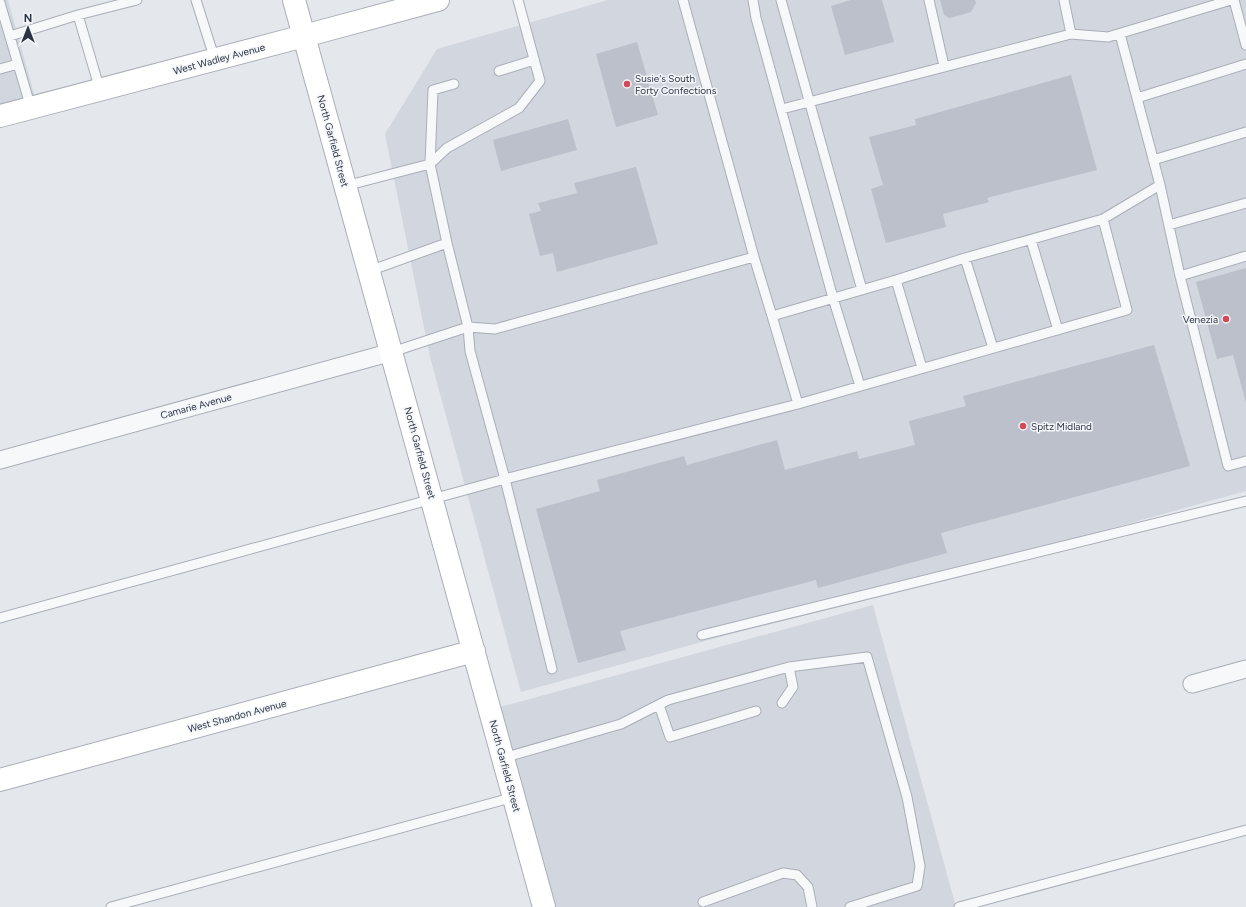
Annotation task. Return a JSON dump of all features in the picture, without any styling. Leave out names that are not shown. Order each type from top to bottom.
[{"type":"main road","name":"North Garfield Street","points":[[294,0],[544,907]]},
{"type":"main road","name":"West Wadley Avenue","points":[[0,116],[438,0]]},
{"type":"main road","name":"West Shandon Avenue","points":[[0,780],[474,651]]},
{"type":"street","name":"Camarie Avenue","points":[[0,460],[392,352]]},
{"type":"street","points":[[1192,684],[1246,669]]},
{"type":"lane","points":[[10,36],[78,15],[137,0]]},
{"type":"lane","points":[[196,0],[215,60]]},
{"type":"lane","points":[[346,186],[430,164],[447,148],[519,108],[540,81],[518,0]]},
{"type":"lane","points":[[683,0],[754,257],[798,404]]},
{"type":"lane","points":[[753,0],[756,18],[833,298],[860,386]]},
{"type":"lane","points":[[781,0],[862,290]]},
{"type":"lane","points":[[929,0],[944,66]]},
{"type":"lane","points":[[1064,0],[1071,34]]},
{"type":"lane","points":[[782,109],[1071,34],[1108,37],[1231,0]]},
{"type":"lane","points":[[1234,0],[1246,45]]},
{"type":"lane","points":[[0,3],[31,108]]},
{"type":"lane","points":[[78,15],[100,90]]},
{"type":"lane","points":[[1120,34],[1160,185],[1180,276],[1228,466],[1246,461]]},
{"type":"lane","points":[[499,71],[534,60]]},
{"type":"lane","points":[[0,68],[18,64]]},
{"type":"lane","points":[[1137,98],[1246,64]]},
{"type":"lane","points":[[454,84],[434,90],[430,164],[447,243],[468,327],[470,351],[552,668]]},
{"type":"lane","points":[[1153,160],[1246,132]]},
{"type":"lane","points":[[772,316],[896,280],[965,258],[1103,219],[1160,185]]},
{"type":"lane","points":[[1169,225],[1246,203]]},
{"type":"lane","points":[[0,618],[504,479],[798,404],[1127,310],[1103,219]]},
{"type":"lane","points":[[1031,240],[1058,330]]},
{"type":"lane","points":[[369,271],[447,243]]},
{"type":"lane","points":[[1180,276],[1246,256]]},
{"type":"lane","points":[[392,352],[468,327],[495,329],[754,257]]},
{"type":"lane","points":[[965,258],[993,348]]},
{"type":"lane","points":[[896,280],[922,368]]},
{"type":"lane","points":[[702,635],[1246,501]]},
{"type":"lane","points":[[503,758],[621,724],[668,700],[789,667],[867,657],[907,797],[920,866],[917,886],[850,907]]},
{"type":"lane","points":[[782,703],[793,687],[789,667]]},
{"type":"lane","points":[[659,705],[670,737],[756,711]]},
{"type":"lane","points":[[111,907],[514,797]]},
{"type":"lane","points":[[959,907],[1246,830]]},
{"type":"lane","points":[[703,902],[783,872],[797,875],[808,887],[812,907]]},
{"type":"shaded area","points":[[0,0],[8,0],[38,108],[0,119]]},
{"type":"shaded area","points":[[608,0],[1246,0],[1246,491],[521,692],[430,357],[385,134],[437,49]]},
{"type":"shaded area","points":[[873,605],[956,907],[536,907],[482,712]]},
{"type":"building","points":[[851,0],[882,0],[894,42],[845,55],[831,6]]},
{"type":"building","points":[[940,0],[975,0],[976,3],[971,12],[950,18],[944,15]]},
{"type":"building","name":"Susie's South Forty Confections","points":[[637,42],[658,115],[616,127],[596,54]]},
{"type":"building","points":[[1071,75],[1097,170],[987,198],[989,202],[943,214],[946,227],[886,243],[871,189],[883,185],[869,137],[916,125],[915,119]]},
{"type":"building","points":[[568,119],[577,150],[501,171],[493,140]]},
{"type":"building","points":[[636,167],[658,244],[557,272],[553,253],[540,256],[529,214],[541,211],[538,203],[577,193],[574,183]]},
{"type":"building","name":"Venezia","points":[[1246,268],[1246,403],[1233,355],[1217,359],[1196,282]]},
{"type":"building","points":[[1154,345],[1190,466],[941,533],[947,553],[818,588],[816,580],[620,631],[626,650],[578,663],[536,509],[600,491],[597,480],[684,456],[687,465],[777,440],[785,470],[857,451],[859,459],[915,445],[909,421],[966,406],[963,396]]},
{"type":"place","name":"Susie's South Forty Confections","points":[[627,84]]},
{"type":"place","name":"Venezia","points":[[1226,319]]},
{"type":"place","name":"Spitz Midland","points":[[1023,426]]}]
